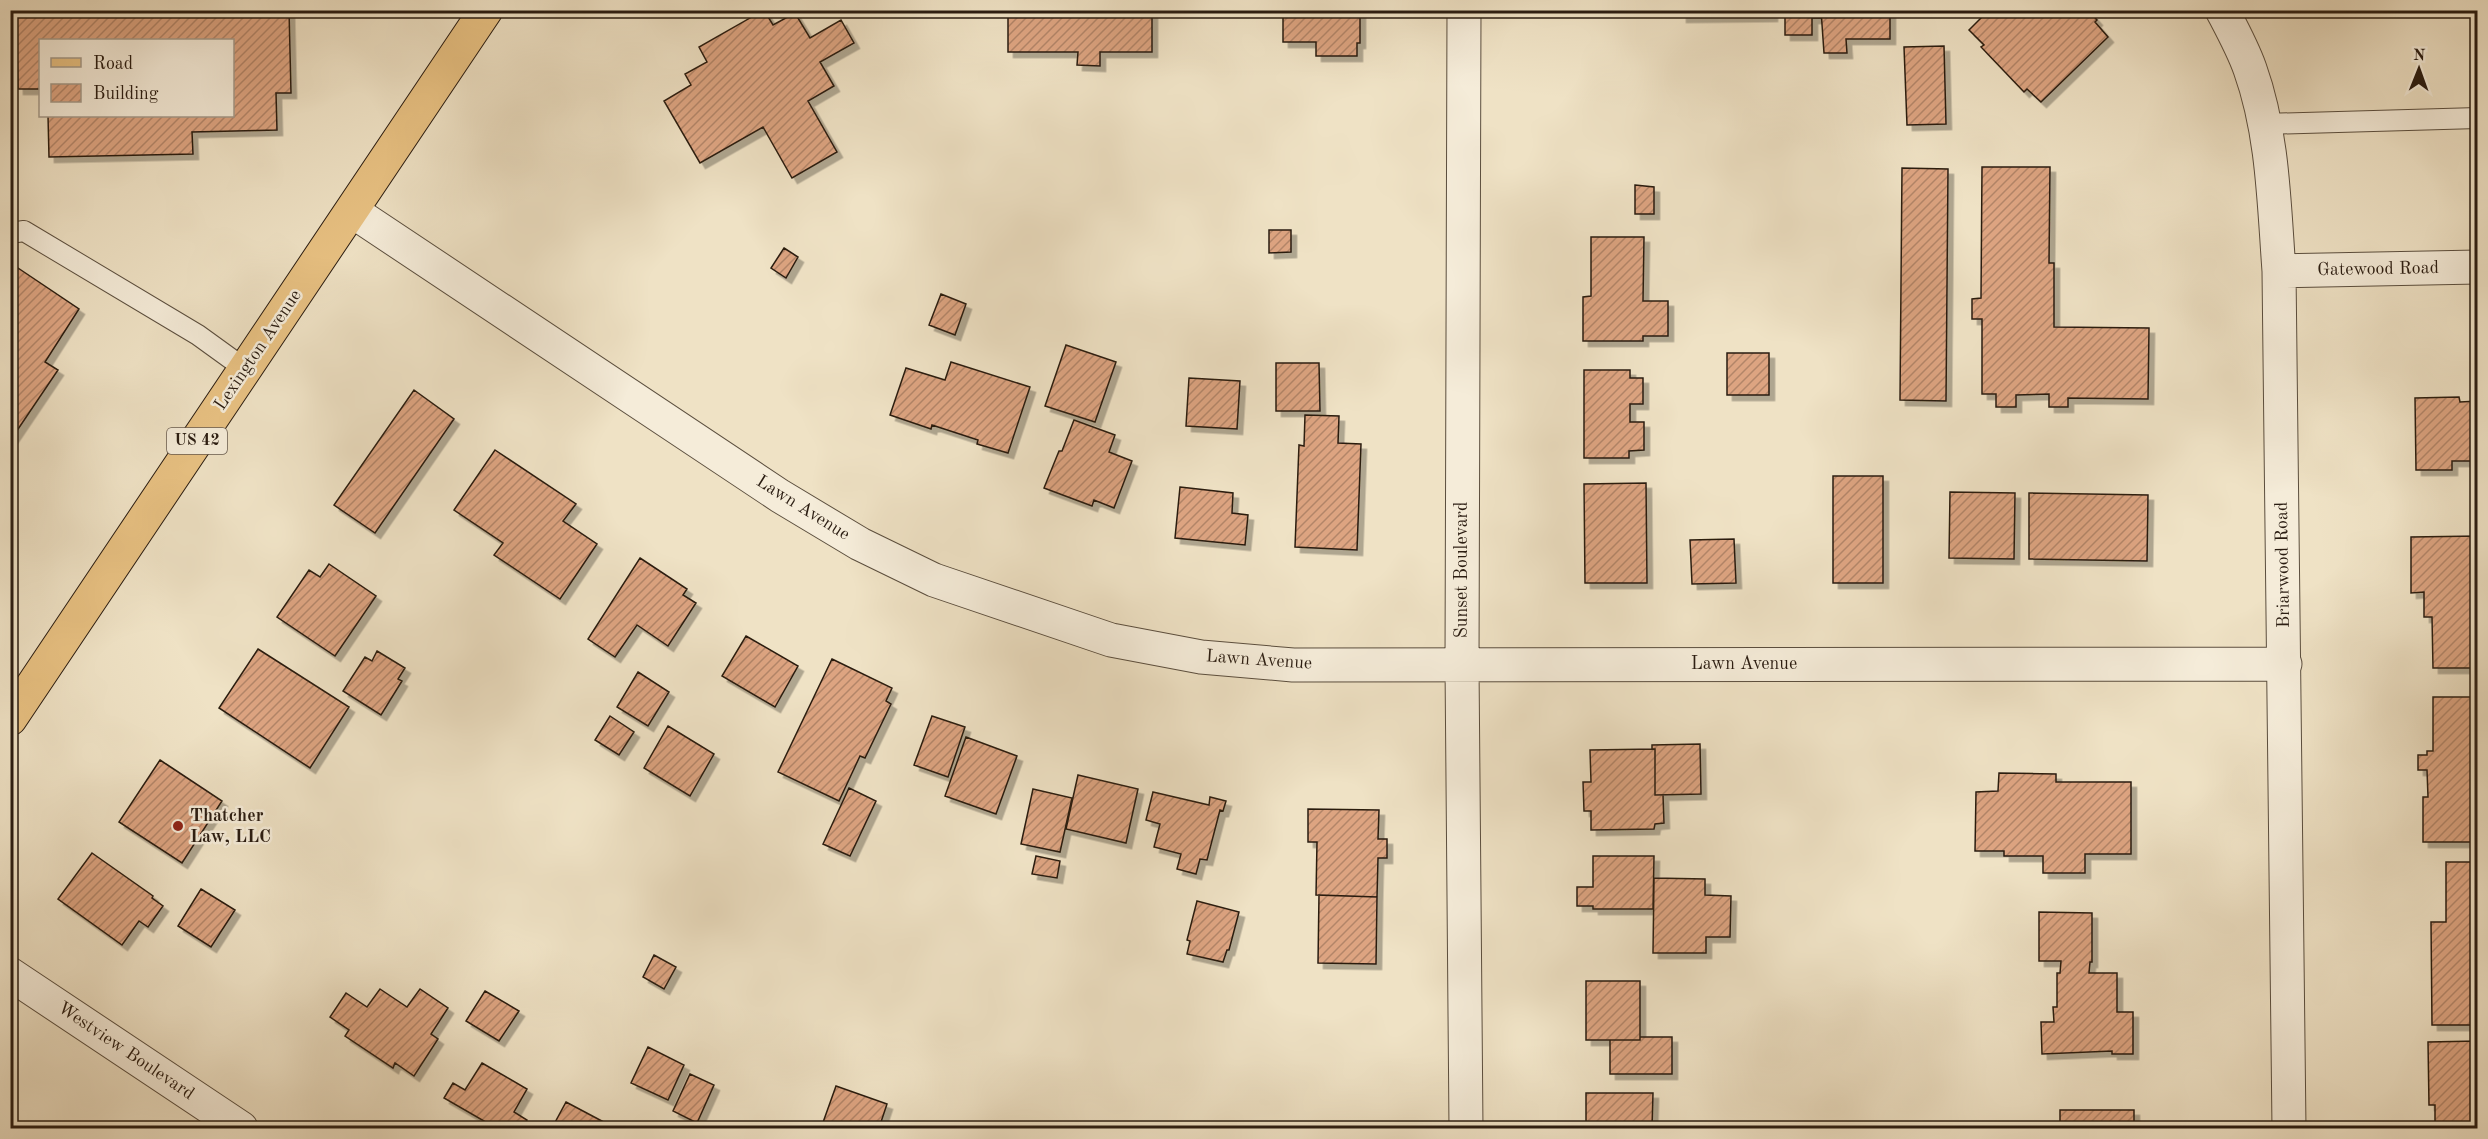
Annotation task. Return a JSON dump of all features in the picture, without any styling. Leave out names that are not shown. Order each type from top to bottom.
[{"type":"main road","name":"Lexington Avenue","points":[[10,719],[486,10]]},
{"type":"street","name":"Sunset Boulevard","points":[[1464,10],[1462,664],[1466,1128]]},
{"type":"street","name":"Briarwood Road","points":[[2222,10],[2250,69],[2264,124],[2273,181],[2279,271],[2289,1128]]},
{"type":"street","name":"Lawn Avenue","points":[[352,211],[780,496],[860,544],[934,580],[1111,640],[1201,657],[1293,664],[2284,664]]},
{"type":"street","name":"Gatewood Road","points":[[2279,271],[2478,267]]},
{"type":"street","name":"Westview Boulevard","points":[[10,974],[242,1128]]},
{"type":"lane","points":[[2264,124],[2478,118]]},
{"type":"lane","points":[[10,233],[24,231],[198,335],[245,369]]},
{"type":"building","points":[[16,10],[289,10],[291,93],[276,93],[277,130],[192,132],[193,154],[49,157],[48,117],[234,117],[234,39],[39,39],[39,89],[18,89]]},
{"type":"building","points":[[764,10],[773,25],[795,13],[810,38],[841,20],[854,43],[820,62],[834,86],[808,101],[837,152],[792,178],[763,127],[700,163],[664,101],[691,85],[685,74],[707,62],[699,47]]},
{"type":"building","points":[[1008,10],[1152,10],[1152,52],[1100,52],[1100,66],[1077,65],[1078,52],[1008,52]]},
{"type":"building","points":[[1283,10],[1360,10],[1360,43],[1357,43],[1357,56],[1316,56],[1316,42],[1283,42]]},
{"type":"building","points":[[1681,10],[1772,10],[1772,16],[1681,17]]},
{"type":"building","points":[[1785,10],[1821,10],[1821,18],[1812,18],[1812,35],[1785,35]]},
{"type":"building","points":[[1821,10],[1890,10],[1890,39],[1846,39],[1847,53],[1824,53]]},
{"type":"building","points":[[1989,10],[2088,10],[2108,37],[2041,102],[2027,89],[2024,92],[1981,47],[1984,45],[1969,30]]},
{"type":"building","points":[[1944,46],[1946,124],[1907,125],[1904,47]]},
{"type":"building","points":[[1982,167],[2050,167],[2049,263],[2054,263],[2054,327],[2149,328],[2148,399],[2068,398],[2068,407],[2049,407],[2049,394],[2016,395],[2016,407],[1996,407],[1996,394],[1982,394],[1982,319],[1972,319],[1972,299],[1981,298]]},
{"type":"building","points":[[1902,168],[1948,169],[1946,401],[1900,400]]},
{"type":"building","points":[[1635,185],[1654,187],[1654,214],[1635,214]]},
{"type":"building","points":[[1269,230],[1291,230],[1291,252],[1269,253]]},
{"type":"building","points":[[1591,237],[1644,237],[1643,301],[1668,301],[1668,336],[1643,336],[1643,341],[1583,341],[1583,297],[1591,296]]},
{"type":"building","points":[[784,248],[798,257],[786,278],[771,268]]},
{"type":"building","points":[[18,268],[79,309],[45,362],[58,370],[10,441],[10,280]]},
{"type":"building","points":[[941,294],[966,304],[955,335],[929,325]]},
{"type":"building","points":[[1066,345],[1116,362],[1095,422],[1045,406]]},
{"type":"building","points":[[1727,353],[1769,353],[1769,395],[1727,395]]},
{"type":"building","points":[[951,362],[1030,387],[1008,453],[977,444],[978,440],[932,425],[931,429],[890,415],[906,368],[945,380]]},
{"type":"building","points":[[1276,363],[1319,363],[1320,411],[1276,411]]},
{"type":"building","points":[[1584,370],[1630,370],[1630,378],[1643,378],[1643,404],[1630,404],[1630,422],[1644,422],[1644,450],[1629,451],[1629,458],[1584,458]]},
{"type":"building","points":[[1189,378],[1240,381],[1237,429],[1186,426]]},
{"type":"building","points":[[414,390],[454,419],[375,533],[334,505]]},
{"type":"building","points":[[2459,397],[2460,402],[2478,401],[2478,461],[2452,461],[2452,470],[2416,470],[2415,398]]},
{"type":"building","points":[[1305,415],[1339,416],[1338,443],[1361,444],[1357,550],[1295,547],[1299,445],[1304,446]]},
{"type":"building","points":[[1074,420],[1115,435],[1109,452],[1132,461],[1114,508],[1094,500],[1092,506],[1044,488]]},
{"type":"building","points":[[495,450],[576,504],[563,521],[597,544],[560,599],[494,555],[503,543],[454,510]]},
{"type":"building","points":[[1833,476],[1883,476],[1883,583],[1833,583]]},
{"type":"building","points":[[1646,483],[1647,583],[1585,583],[1584,484]]},
{"type":"building","points":[[1180,487],[1233,493],[1232,513],[1248,515],[1245,545],[1175,538]]},
{"type":"building","points":[[1950,492],[2015,493],[2014,559],[1949,558]]},
{"type":"building","points":[[2029,493],[2148,495],[2147,561],[2029,559]]},
{"type":"building","points":[[2478,536],[2478,668],[2433,668],[2432,617],[2424,617],[2424,592],[2411,593],[2411,537]]},
{"type":"building","points":[[1734,539],[1736,583],[1692,584],[1690,540]]},
{"type":"building","points":[[640,558],[687,589],[683,595],[696,603],[668,646],[637,625],[615,657],[588,639]]},
{"type":"building","points":[[329,564],[376,596],[335,656],[277,617],[309,570],[320,577]]},
{"type":"building","points":[[746,636],[798,666],[775,707],[722,676]]},
{"type":"building","points":[[258,649],[349,707],[310,768],[219,708]]},
{"type":"building","points":[[377,651],[405,668],[398,679],[402,681],[381,715],[343,691],[365,657],[372,661]]},
{"type":"building","points":[[832,659],[892,688],[886,701],[891,704],[865,758],[860,756],[839,801],[778,772]]},
{"type":"building","points":[[638,672],[669,692],[648,726],[617,707]]},
{"type":"building","points":[[2433,697],[2475,697],[2478,842],[2423,842],[2423,797],[2428,797],[2427,770],[2418,770],[2418,755],[2427,755],[2427,751],[2433,751]]},
{"type":"building","points":[[610,716],[634,732],[619,755],[595,740]]},
{"type":"building","points":[[932,716],[965,727],[948,777],[914,765]]},
{"type":"building","points":[[668,726],[714,754],[690,796],[644,768]]},
{"type":"building","points":[[966,737],[1017,756],[996,814],[945,796]]},
{"type":"building","points":[[1700,744],[1701,794],[1655,795],[1655,749],[1652,749],[1652,745]]},
{"type":"building","points":[[1655,749],[1655,795],[1663,795],[1664,823],[1655,824],[1654,829],[1591,830],[1591,811],[1584,811],[1583,782],[1591,782],[1590,750]]},
{"type":"building","points":[[160,760],[222,801],[182,863],[119,822]]},
{"type":"building","points":[[1999,773],[2056,774],[2056,782],[2131,782],[2131,854],[2085,854],[2085,873],[2043,873],[2043,856],[2004,856],[2004,851],[1975,851],[1976,792],[1998,791]]},
{"type":"building","points":[[1078,775],[1138,789],[1126,843],[1066,829]]},
{"type":"building","points":[[849,788],[876,801],[850,856],[823,844]]},
{"type":"building","points":[[1033,789],[1072,798],[1060,852],[1021,844]]},
{"type":"building","points":[[1153,792],[1209,805],[1210,797],[1226,801],[1223,811],[1220,810],[1207,860],[1200,859],[1196,874],[1177,869],[1181,854],[1154,847],[1160,824],[1146,820]]},
{"type":"building","points":[[1308,809],[1379,810],[1378,839],[1387,839],[1387,858],[1378,858],[1377,897],[1316,895],[1317,842],[1308,842]]},
{"type":"building","points":[[92,853],[153,896],[152,898],[163,906],[148,927],[139,921],[122,945],[58,899]]},
{"type":"building","points":[[1036,856],[1060,861],[1057,878],[1032,874]]},
{"type":"building","points":[[1593,856],[1654,856],[1653,909],[1593,909],[1593,906],[1577,906],[1577,887],[1593,887]]},
{"type":"building","points":[[2446,862],[2478,862],[2478,1025],[2432,1025],[2431,922],[2446,922]]},
{"type":"building","points":[[1654,878],[1705,879],[1705,895],[1731,896],[1730,937],[1706,937],[1706,953],[1653,953]]},
{"type":"building","points":[[201,889],[235,910],[211,947],[178,926]]},
{"type":"building","points":[[1319,895],[1377,897],[1376,964],[1318,963]]},
{"type":"building","points":[[1197,901],[1239,912],[1229,950],[1223,962],[1187,954],[1190,941],[1187,940]]},
{"type":"building","points":[[2039,912],[2092,913],[2092,962],[2090,962],[2089,973],[2117,973],[2117,1012],[2133,1012],[2133,1054],[2112,1054],[2112,1051],[2042,1054],[2041,1022],[2054,1022],[2053,1007],[2057,1007],[2057,973],[2060,973],[2061,961],[2039,961]]},
{"type":"building","points":[[654,955],[676,967],[664,989],[643,977]]},
{"type":"building","points":[[1586,981],[1640,981],[1640,1040],[1586,1040]]},
{"type":"building","points":[[380,989],[407,1007],[420,989],[448,1008],[431,1034],[438,1039],[414,1076],[395,1063],[393,1068],[345,1036],[349,1030],[330,1017],[346,993],[367,1007]]},
{"type":"building","points":[[485,991],[519,1011],[499,1041],[466,1021]]},
{"type":"building","points":[[1640,1037],[1672,1037],[1672,1074],[1610,1074],[1610,1040],[1640,1040]]},
{"type":"building","points":[[2478,1041],[2478,1128],[2435,1128],[2435,1105],[2429,1105],[2428,1042]]},
{"type":"building","points":[[648,1047],[684,1065],[668,1100],[631,1083]]},
{"type":"building","points":[[482,1063],[527,1089],[514,1112],[527,1120],[523,1128],[496,1128],[444,1098],[453,1083],[465,1090]]},
{"type":"building","points":[[690,1074],[714,1085],[697,1123],[673,1111]]},
{"type":"building","points":[[836,1086],[887,1104],[879,1128],[821,1128]]},
{"type":"building","points":[[1586,1093],[1653,1093],[1652,1128],[1586,1128]]},
{"type":"building","points":[[566,1102],[615,1128],[552,1128]]},
{"type":"building","points":[[2060,1110],[2134,1110],[2134,1128],[2060,1128]]},
{"type":"place","name":"Thatcher Law, LLC","points":[[178,826]]}]
